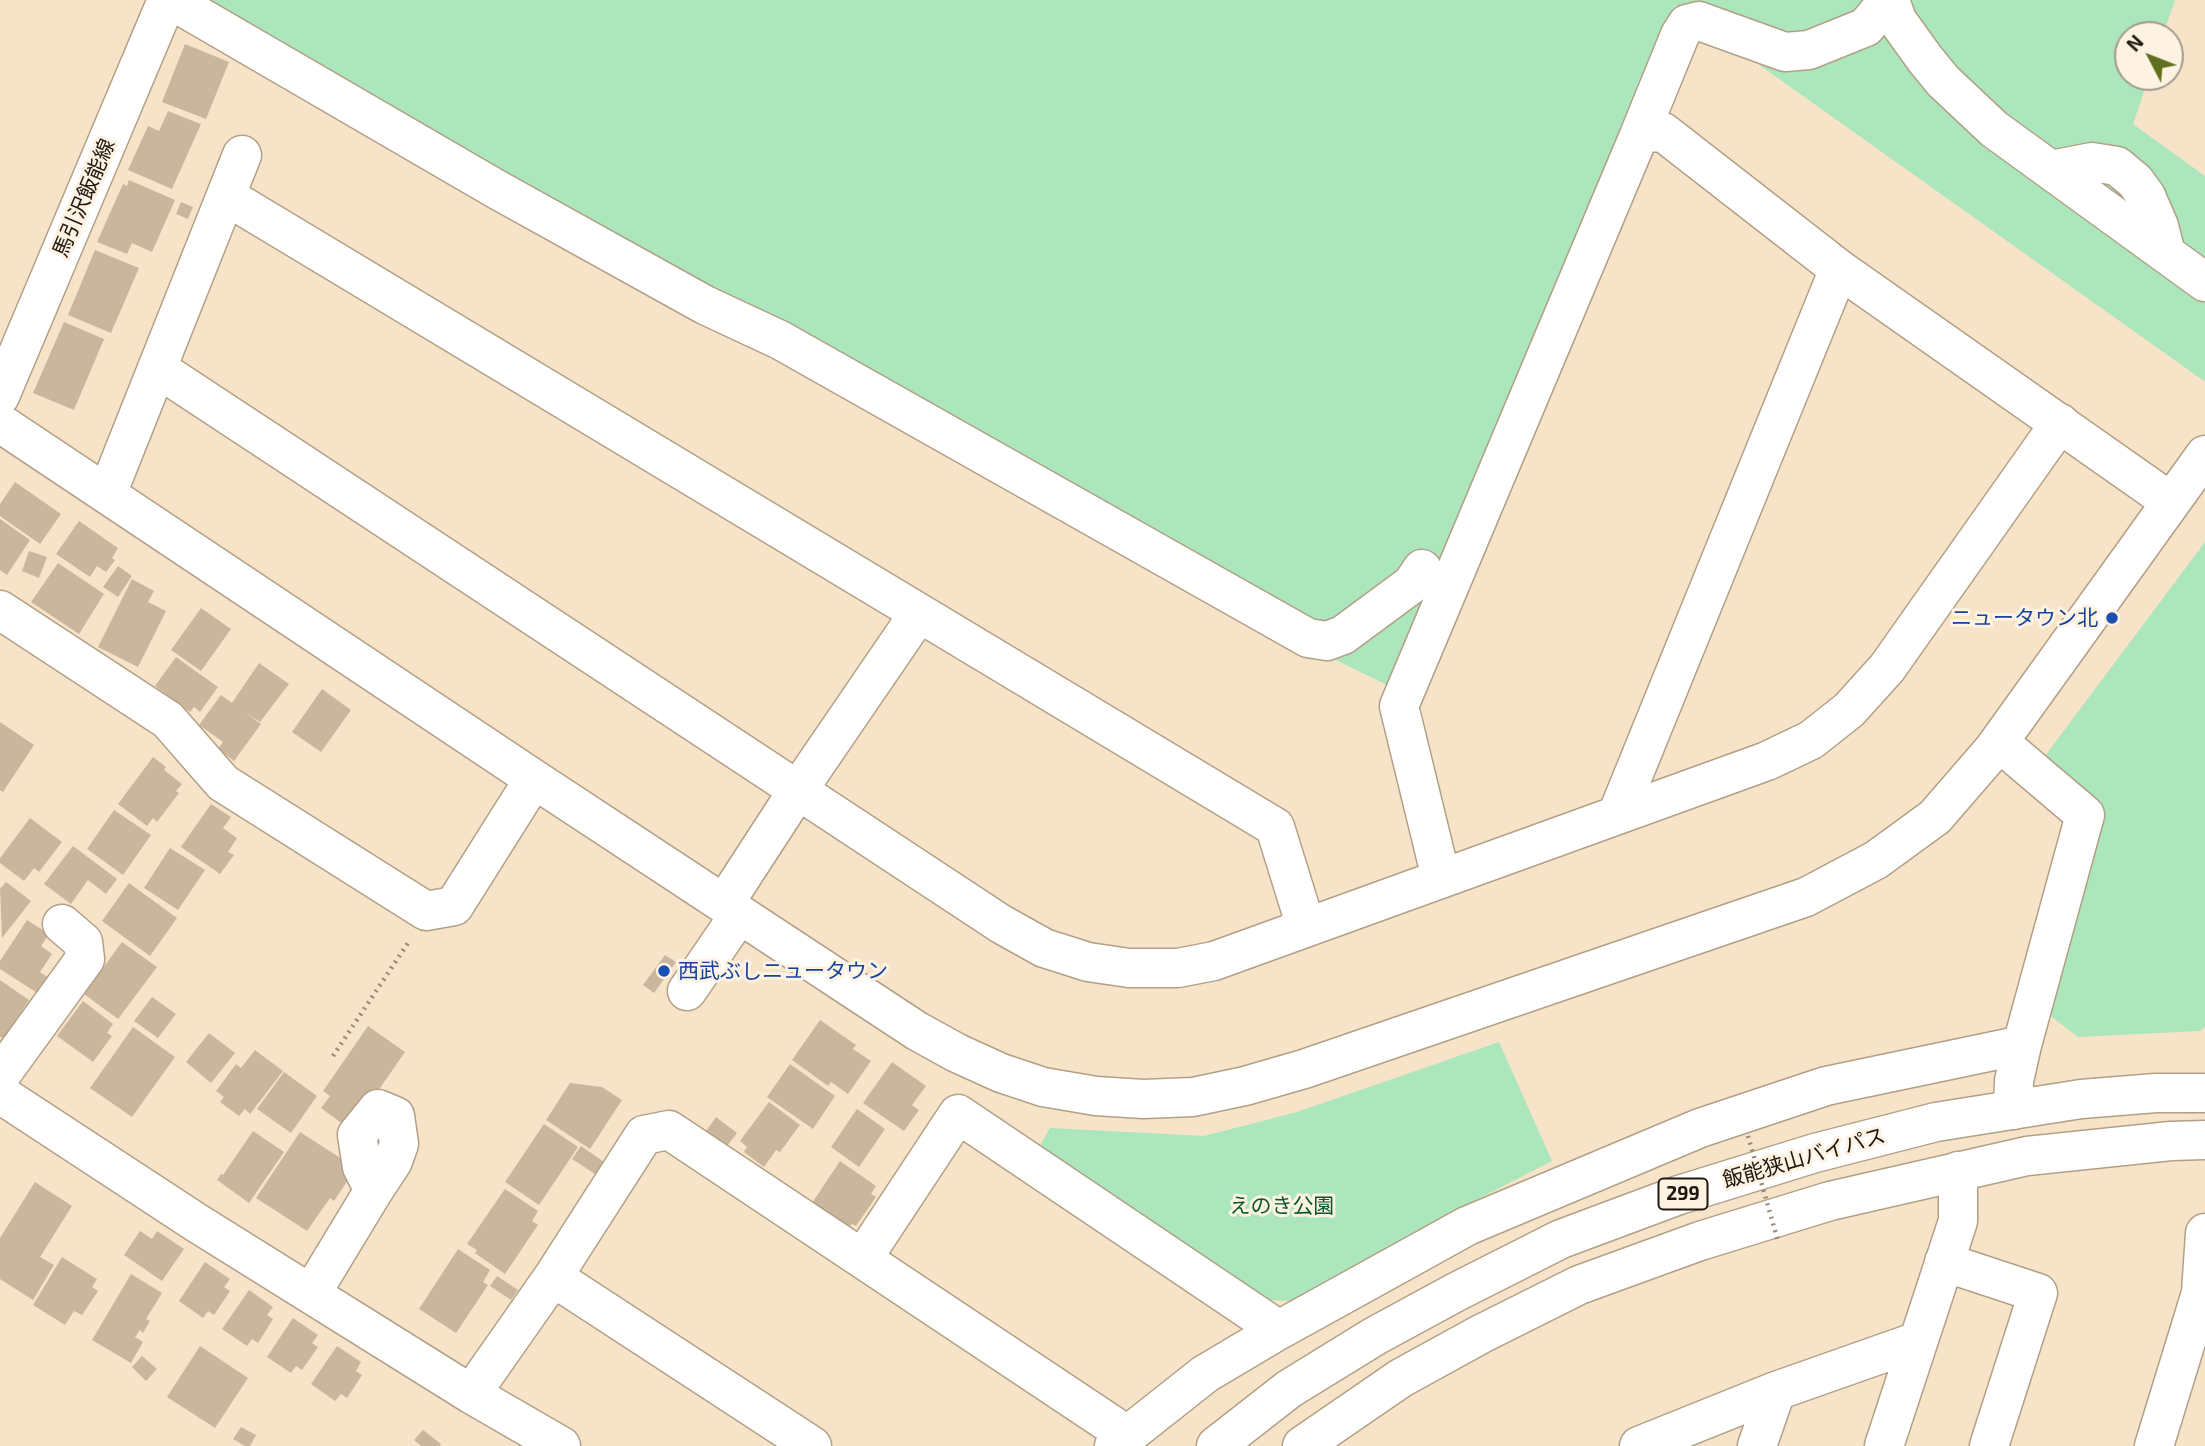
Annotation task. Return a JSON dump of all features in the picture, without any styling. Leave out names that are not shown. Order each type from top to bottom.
[{"type":"main road","name":"馬引沢飯能線","points":[[0,396],[169,0]]},
{"type":"main road","points":[[169,0],[496,189],[705,305],[780,340],[1308,638],[1326,640],[1343,635],[1412,584],[1422,569]]},
{"type":"main road","points":[[1441,878],[1399,706],[1680,35],[1688,24],[1699,21],[1785,52],[1809,50],[1866,27],[1884,0]]},
{"type":"main road","points":[[1889,0],[1897,20],[1943,81],[1994,129],[2205,282]]},
{"type":"main road","points":[[1640,133],[1663,132],[1839,269],[2171,502]]},
{"type":"main road","points":[[107,494],[242,155]]},
{"type":"main road","points":[[226,196],[1275,827],[1306,927]]},
{"type":"main road","points":[[1617,815],[1839,269]]},
{"type":"main road","points":[[157,368],[1001,924],[1044,948],[1088,962],[1129,968],[1178,968],[1214,961],[1767,761],[1811,740],[1849,710],[1887,668],[2060,423]]},
{"type":"main road","points":[[0,423],[917,1031],[1001,1073],[1043,1087],[1096,1096],[1143,1099],[1193,1097],[1304,1069],[1806,897],[1876,860],[1935,817],[1999,742],[2205,455]]},
{"type":"main road","points":[[0,610],[168,720],[223,783],[426,911],[454,906],[534,779]]},
{"type":"main road","points":[[687,991],[798,790],[919,613]]},
{"type":"main road","points":[[1999,742],[2085,815],[2022,1045],[2014,1081],[2013,1110]]},
{"type":"main road","points":[[0,1076],[85,959],[83,942],[62,924]]},
{"type":"main road","points":[[471,1394],[553,1277],[644,1135],[669,1130],[863,1258],[1120,1440],[1205,1374],[1467,1226],[1700,1128],[1826,1087],[2022,1045]]},
{"type":"main road","name":"飯能狭山バイパス","points":[[1216,1446],[1289,1389],[1375,1336],[1561,1239],[1679,1195],[1815,1153],[1936,1122],[2081,1099],[2156,1093],[2205,1093]]},
{"type":"main road","points":[[0,1094],[120,1173],[471,1394],[561,1446]]},
{"type":"main road","points":[[863,1258],[958,1114],[1279,1330]]},
{"type":"main road","name":"299","points":[[1302,1446],[1401,1378],[1579,1284],[1700,1241],[1830,1200],[2027,1156],[2205,1140]]},
{"type":"main road","points":[[1884,1446],[1958,1221],[1958,1171]]},
{"type":"main road","points":[[312,1294],[374,1190]]},
{"type":"main road","points":[[2154,1446],[2201,1293],[2205,1233]]},
{"type":"main road","points":[[1944,1262],[2038,1293],[1989,1446]]},
{"type":"main road","points":[[553,1277],[812,1446]]},
{"type":"main road","points":[[1639,1446],[1776,1391],[1918,1341]]},
{"type":"main road","points":[[1757,1446],[1776,1391]]},
{"type":"path","points":[[333,1056],[421,924],[426,911]]},
{"type":"path","points":[[1748,1136],[1778,1241]]},
{"type":"green space","points":[[197,0],[2175,0],[2168,21],[2114,21],[2114,91],[2144,91],[2133,124],[2205,176],[2204,381],[1675,5],[1387,685],[1299,642]]},
{"type":"green space","points":[[2205,542],[2205,1027],[2200,1031],[2078,1037],[2048,1014],[2103,824],[2039,764]]},
{"type":"green space","name":"えのき公園","points":[[1499,1042],[1552,1161],[1414,1232],[1290,1301],[1267,1300],[1038,1149],[1050,1128],[1204,1136],[1297,1112]]},
{"type":"building","points":[[185,44],[229,62],[206,119],[162,102]]},
{"type":"building","points":[[168,111],[201,124],[172,189],[128,170],[148,126],[159,131]]},
{"type":"building","points":[[129,180],[175,200],[152,252],[132,243],[127,254],[97,242],[123,184],[127,186]]},
{"type":"building","points":[[181,202],[193,207],[188,219],[176,214]]},
{"type":"building","points":[[95,250],[139,268],[111,333],[68,315]]},
{"type":"building","points":[[64,322],[104,339],[74,410],[33,393]]},
{"type":"building","points":[[15,482],[61,514],[40,544],[0,516],[0,504]]},
{"type":"building","points":[[0,519],[30,540],[7,575],[0,570]]},
{"type":"building","points":[[79,521],[118,548],[112,558],[115,560],[106,572],[97,566],[90,577],[56,554]]},
{"type":"building","points":[[29,551],[47,557],[39,578],[22,571]]},
{"type":"building","points":[[58,563],[104,594],[79,634],[31,602]]},
{"type":"building","points":[[118,566],[132,576],[118,597],[103,587]]},
{"type":"building","points":[[132,579],[154,591],[148,602],[166,611],[138,667],[98,647]]},
{"type":"building","points":[[201,608],[231,629],[201,671],[171,650]]},
{"type":"building","points":[[176,657],[218,687],[200,712],[194,707],[190,712],[155,686]]},
{"type":"building","points":[[259,663],[289,684],[260,722],[245,712],[261,724],[234,761],[218,749],[223,742],[199,725],[221,695],[232,703]]},
{"type":"building","points":[[322,689],[351,710],[321,752],[292,732]]},
{"type":"building","points":[[0,722],[34,745],[3,792],[0,790]]},
{"type":"building","points":[[153,757],[182,784],[176,791],[179,793],[157,822],[153,818],[147,826],[118,804]]},
{"type":"building","points":[[211,804],[231,817],[223,828],[237,838],[228,852],[234,855],[220,874],[181,847]]},
{"type":"building","points":[[114,810],[151,835],[123,875],[87,849]]},
{"type":"building","points":[[30,818],[62,842],[39,872],[34,868],[24,881],[0,863],[0,858]]},
{"type":"building","points":[[73,846],[117,879],[106,894],[88,880],[71,904],[44,884]]},
{"type":"building","points":[[170,848],[205,870],[178,910],[144,888]]},
{"type":"building","points":[[6,882],[31,901],[2,938],[0,889]]},
{"type":"building","points":[[129,883],[177,918],[150,956],[102,921]]},
{"type":"building","points":[[27,920],[49,934],[41,946],[52,954],[40,972],[52,980],[42,996],[0,969],[0,961]]},
{"type":"building","points":[[122,942],[157,967],[118,1019],[84,994]]},
{"type":"building","points":[[665,955],[676,962],[654,993],[643,985]]},
{"type":"building","points":[[0,980],[29,1000],[3,1038],[0,1037]]},
{"type":"building","points":[[152,997],[176,1014],[158,1038],[134,1021]]},
{"type":"building","points":[[83,1001],[113,1024],[107,1033],[112,1036],[93,1062],[57,1036]]},
{"type":"building","points":[[820,1020],[856,1045],[853,1049],[871,1061],[848,1094],[831,1082],[828,1086],[792,1060]]},
{"type":"building","points":[[368,1026],[405,1052],[362,1114],[344,1125],[321,1108],[330,1096],[323,1091]]},
{"type":"building","points":[[133,1027],[175,1057],[132,1117],[90,1088]]},
{"type":"building","points":[[209,1033],[235,1053],[211,1083],[186,1062]]},
{"type":"building","points":[[255,1050],[283,1071],[250,1114],[245,1109],[239,1116],[220,1102],[224,1097],[216,1091],[236,1064],[241,1068]]},
{"type":"building","points":[[892,1062],[926,1086],[912,1105],[919,1110],[904,1131],[863,1103]]},
{"type":"building","points":[[790,1064],[835,1096],[813,1129],[767,1097]]},
{"type":"building","points":[[284,1072],[317,1096],[291,1133],[257,1109]]},
{"type":"building","points":[[570,1083],[602,1087],[622,1100],[590,1149],[546,1120]]},
{"type":"building","points":[[769,1102],[800,1125],[780,1152],[776,1150],[764,1167],[744,1152],[747,1147],[740,1141]]},
{"type":"building","points":[[857,1109],[885,1129],[859,1167],[831,1147]]},
{"type":"building","points":[[716,1117],[737,1133],[724,1150],[704,1134]]},
{"type":"building","points":[[544,1124],[578,1147],[539,1205],[505,1182]]},
{"type":"building","points":[[253,1131],[284,1152],[249,1203],[217,1180]]},
{"type":"building","points":[[300,1132],[356,1168],[334,1201],[330,1198],[307,1231],[256,1198]]},
{"type":"building","points":[[581,1146],[604,1162],[595,1174],[572,1159]]},
{"type":"building","points":[[840,1161],[876,1186],[871,1194],[876,1197],[856,1226],[852,1224],[849,1228],[812,1203]]},
{"type":"building","points":[[35,1182],[72,1206],[40,1257],[54,1265],[33,1300],[0,1279],[0,1238]]},
{"type":"building","points":[[505,1189],[538,1211],[532,1221],[538,1225],[505,1274],[475,1253],[477,1250],[467,1244]]},
{"type":"building","points":[[140,1231],[152,1239],[157,1231],[184,1249],[162,1281],[124,1255]]},
{"type":"building","points":[[458,1249],[490,1270],[483,1282],[488,1285],[456,1333],[419,1309]]},
{"type":"building","points":[[62,1257],[97,1279],[92,1287],[98,1291],[82,1315],[74,1311],[65,1325],[33,1305]]},
{"type":"building","points":[[205,1262],[230,1279],[224,1287],[230,1291],[214,1315],[208,1311],[203,1318],[179,1301]]},
{"type":"building","points":[[131,1274],[162,1293],[146,1319],[150,1321],[143,1333],[140,1330],[135,1337],[143,1342],[131,1363],[92,1340]]},
{"type":"building","points":[[497,1276],[518,1290],[511,1300],[490,1286]]},
{"type":"building","points":[[249,1290],[273,1307],[267,1315],[273,1319],[258,1343],[252,1339],[247,1346],[222,1329]]},
{"type":"building","points":[[293,1318],[318,1335],[312,1343],[318,1347],[302,1370],[296,1366],[291,1373],[267,1357]]},
{"type":"building","points":[[200,1346],[248,1378],[215,1428],[167,1397]]},
{"type":"building","points":[[337,1346],[361,1362],[356,1371],[362,1375],[347,1398],[341,1394],[335,1401],[311,1384]]},
{"type":"building","points":[[142,1356],[157,1369],[146,1381],[132,1367]]},
{"type":"building","points":[[241,1427],[256,1435],[250,1446],[233,1439]]},
{"type":"building","points":[[423,1430],[441,1444],[440,1446],[421,1446],[414,1440]]},
{"type":"place","name":"ニュータウン北","points":[[2112,618]]},
{"type":"place","name":"西武ぶしニュータウン","points":[[664,971]]}]
